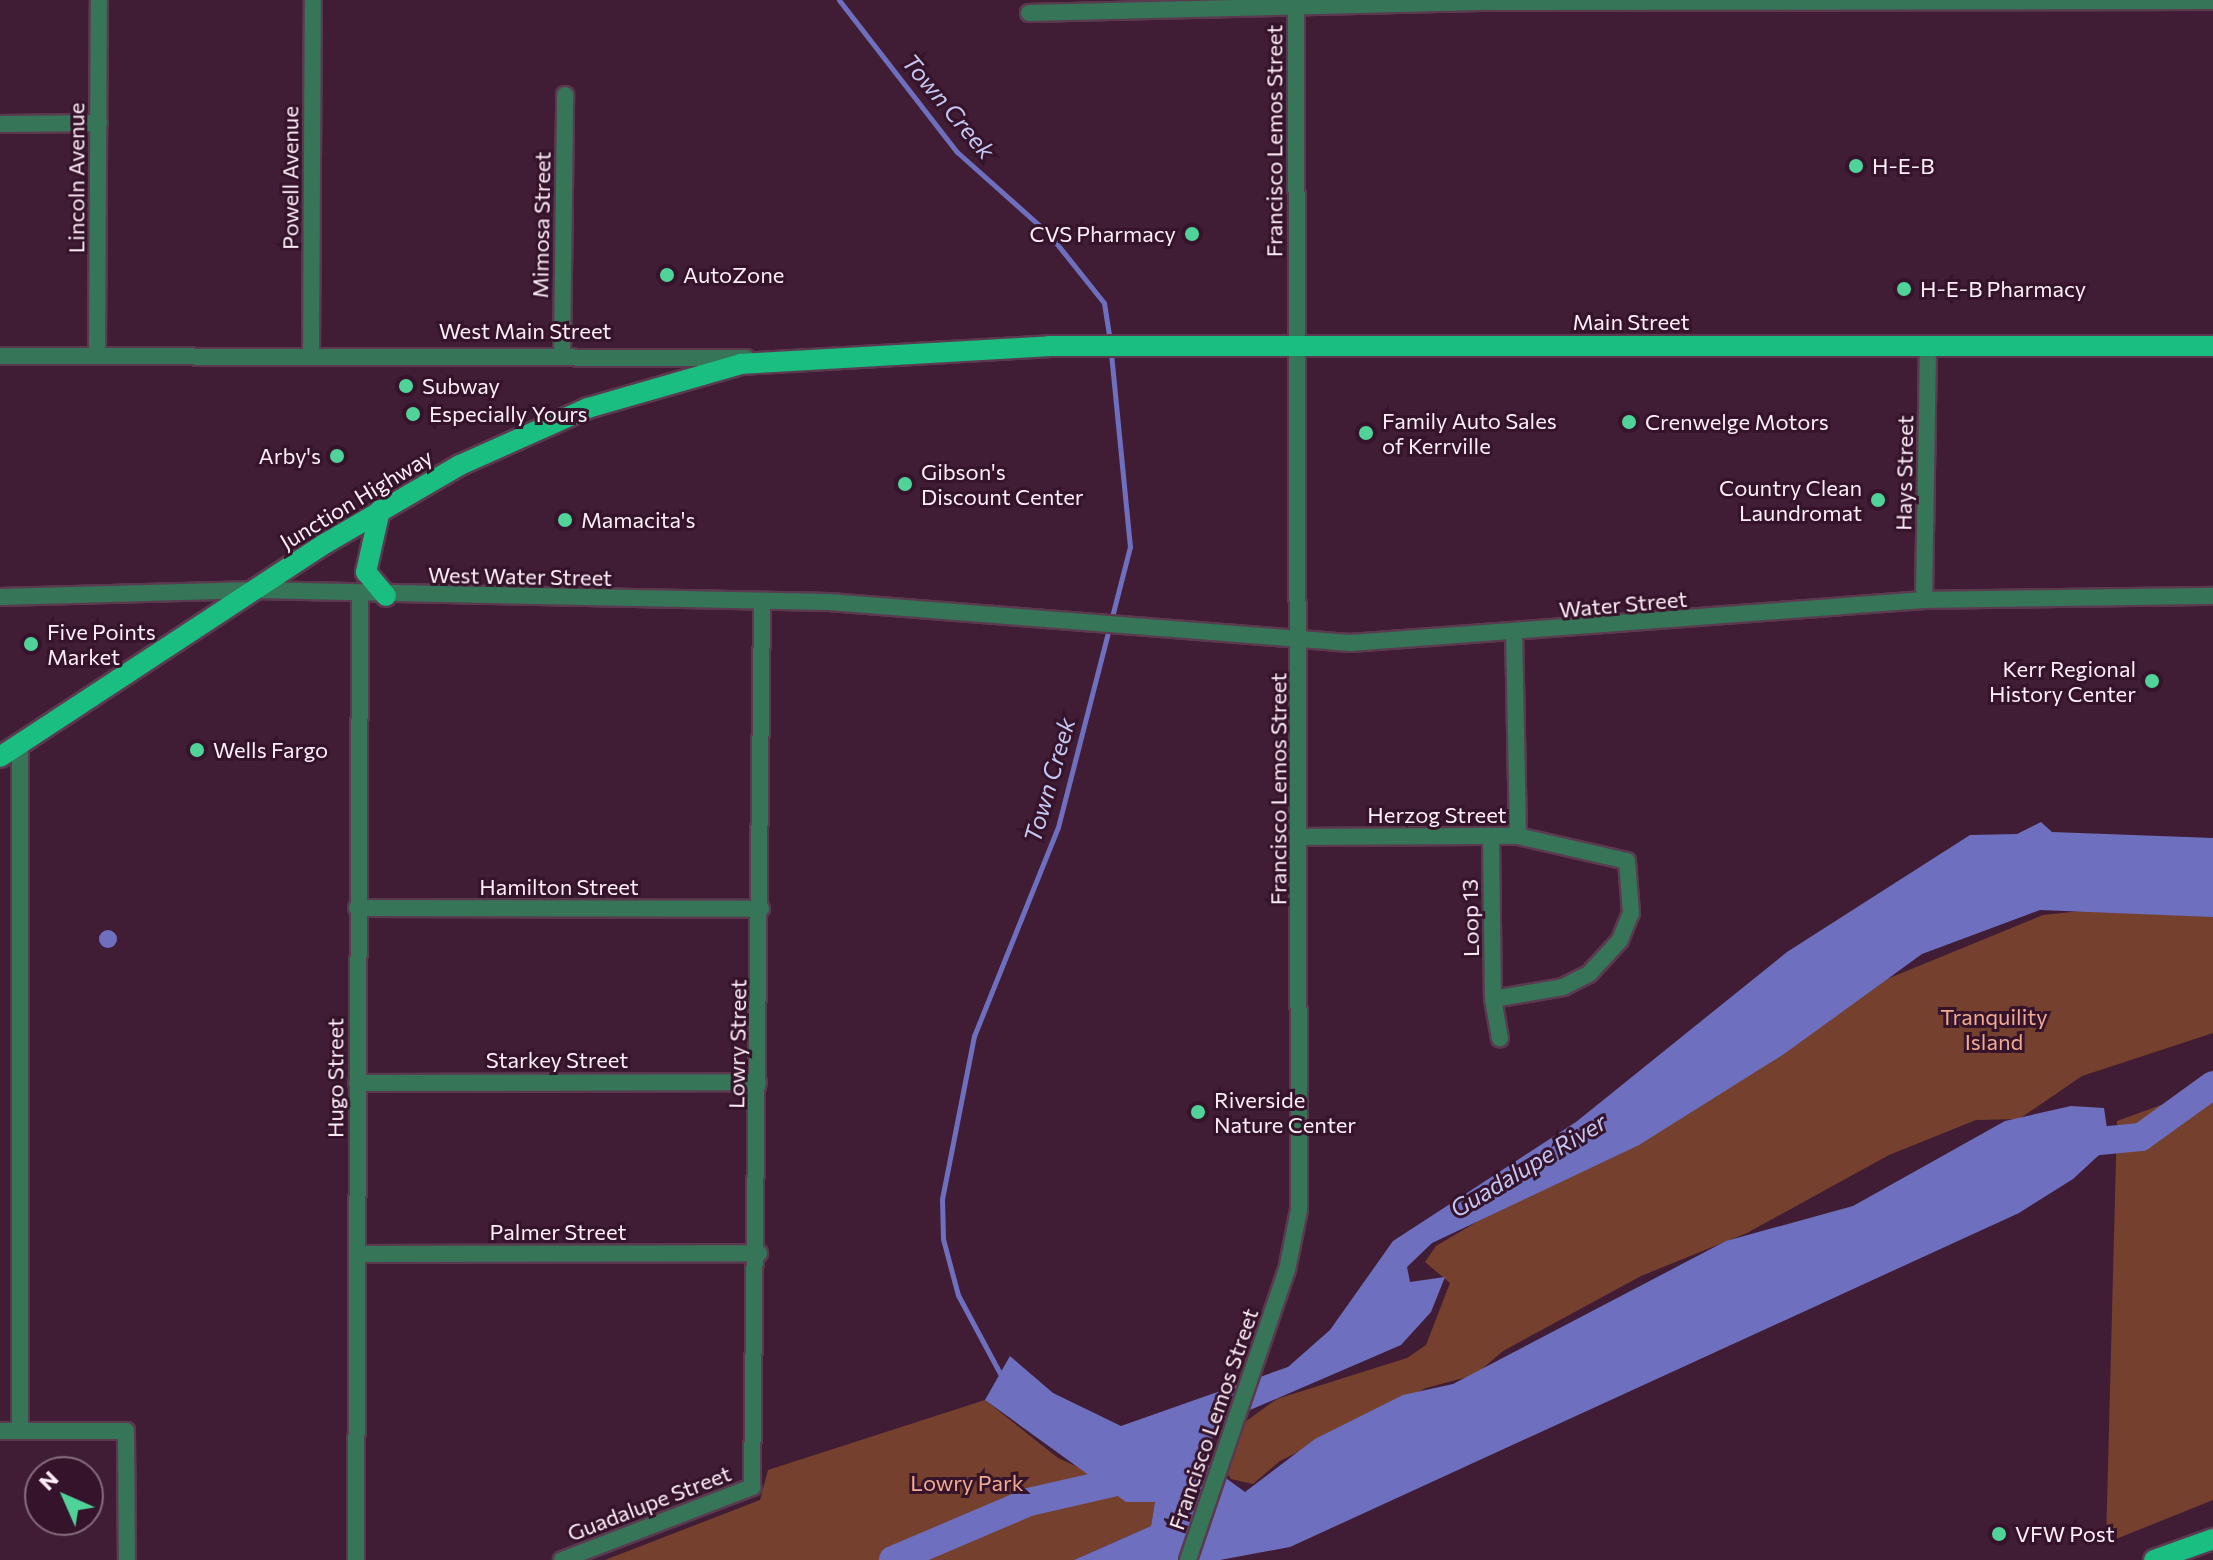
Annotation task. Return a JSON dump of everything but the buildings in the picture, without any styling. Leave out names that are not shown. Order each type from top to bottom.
[{"type":"main road","name":"Main Street","points":[[1049,346],[2213,346]]},
{"type":"main road","name":"West Main Street","points":[[773,358],[1049,346]]},
{"type":"main road","name":"Junction Highway","points":[[0,757],[380,510],[552,422],[773,358]]},
{"type":"main road","points":[[380,510],[366,572],[386,596]]},
{"type":"main road","points":[[2154,1560],[2213,1539]]},
{"type":"street","name":"Lincoln Avenue","points":[[97,356],[99,0]]},
{"type":"street","name":"Powell Avenue","points":[[311,355],[313,0]]},
{"type":"street","points":[[1029,13],[1088,5],[2213,1]]},
{"type":"street","name":"Francisco Lemos Street","points":[[1188,1560],[1297,1226],[1301,640],[1296,4]]},
{"type":"street","name":"Mimosa Street","points":[[562,355],[565,95]]},
{"type":"street","points":[[0,124],[99,123]]},
{"type":"street","name":"Hays Street","points":[[1924,600],[1928,346]]},
{"type":"street","name":"West Main Street","points":[[0,356],[562,355],[773,358]]},
{"type":"street","name":"West Water Street","points":[[0,597],[255,590],[360,596],[762,602],[1038,620]]},
{"type":"street","name":"Hugo Street","points":[[356,1560],[360,596]]},
{"type":"street","name":"Water Street","points":[[1038,620],[1301,640],[1514,636],[1924,600],[2213,596]]},
{"type":"street","name":"Lowry Street","points":[[752,1487],[759,1253],[762,602]]},
{"type":"street","name":"Herzog Street","points":[[1300,837],[1518,836],[1514,636]]},
{"type":"street","points":[[20,744],[20,1431]]},
{"type":"street","points":[[1493,999],[1563,987],[1589,974],[1620,940],[1631,913],[1627,861],[1518,836]]},
{"type":"street","name":"Loop 13","points":[[1491,837],[1493,999],[1500,1038]]},
{"type":"street","name":"Hamilton Street","points":[[357,908],[761,909]]},
{"type":"street","name":"Starkey Street","points":[[357,1083],[758,1082]]},
{"type":"street","name":"Palmer Street","points":[[357,1254],[759,1253]]},
{"type":"street","points":[[0,1431],[126,1431],[127,1560]]},
{"type":"street","name":"Guadalupe Street","points":[[562,1560],[752,1487]]},
{"type":"green space","name":"Tranquility Island","points":[[2090,910],[2213,916],[2213,1033],[2082,1076],[2019,1119],[1976,1120],[1889,1155],[1747,1233],[1641,1276],[1503,1351],[1475,1375],[1426,1388],[1280,1461],[1253,1484],[1231,1479],[1224,1468],[1238,1427],[1277,1399],[1407,1358],[1426,1345],[1450,1283],[1425,1262],[1436,1246],[1887,979],[2043,915]]},
{"type":"green space","points":[[2213,1086],[2213,1500],[2106,1543],[2117,1121]]},
{"type":"green space","name":"Lowry Park","points":[[985,1400],[1058,1458],[1155,1502],[1151,1526],[1074,1560],[605,1560],[760,1500],[768,1470]]},
{"type":"water","points":[[2041,822],[2052,832],[2213,838],[2213,917],[2040,910],[1922,954],[1784,1054],[1639,1145],[1432,1243],[1407,1267],[1410,1282],[1445,1277],[1431,1312],[1401,1345],[1220,1423],[1201,1460],[1245,1492],[1315,1439],[1403,1395],[1453,1384],[1726,1241],[1853,1206],[2005,1121],[2071,1106],[2104,1108],[2108,1135],[2099,1155],[2073,1179],[2019,1213],[1290,1547],[1220,1560],[1074,1560],[1151,1526],[1155,1502],[1126,1502],[985,1400],[1010,1356],[1053,1393],[1121,1426],[1288,1367],[1330,1330],[1393,1241],[1576,1122],[1787,952],[1970,835],[2017,834]]},
{"type":"water","points":[[108,930],[117,939],[108,948],[99,939]]},
{"type":"waterway","name":"Town Creek","points":[[839,0],[957,152],[1049,234],[1104,303],[1110,342]]},
{"type":"waterway","name":"Town Creek","points":[[1003,1379],[958,1295],[943,1239],[942,1199],[974,1036],[1058,827],[1130,547],[1111,352]]},
{"type":"waterway","name":"Guadalupe River","points":[[2068,1144],[2141,1137],[2213,1085]]},
{"type":"waterway","name":"Guadalupe River","points":[[893,1560],[1029,1502],[1134,1478]]},
{"type":"place","name":"H-E-B","points":[[1856,166]]},
{"type":"place","name":"CVS Pharmacy","points":[[1192,234]]},
{"type":"place","name":"AutoZone","points":[[667,275]]},
{"type":"place","name":"H-E-B Pharmacy","points":[[1904,289]]},
{"type":"place","name":"Subway","points":[[406,386]]},
{"type":"place","name":"Especially Yours","points":[[413,414]]},
{"type":"place","name":"Crenwelge Motors","points":[[1629,422]]},
{"type":"place","name":"Family Auto Sales of Kerrville","points":[[1366,433]]},
{"type":"place","name":"Arby's","points":[[337,456]]},
{"type":"place","name":"Gibson's Discount Center","points":[[905,484]]},
{"type":"place","name":"Country Clean Laundromat","points":[[1878,500]]},
{"type":"place","name":"Mamacita's","points":[[565,520]]},
{"type":"place","name":"Five Points Market","points":[[31,644]]},
{"type":"place","name":"Kerr Regional History Center","points":[[2152,681]]},
{"type":"place","name":"Wells Fargo","points":[[197,750]]},
{"type":"place","name":"Riverside Nature Center","points":[[1198,1112]]},
{"type":"place","name":"VFW Post","points":[[1999,1534]]}]
